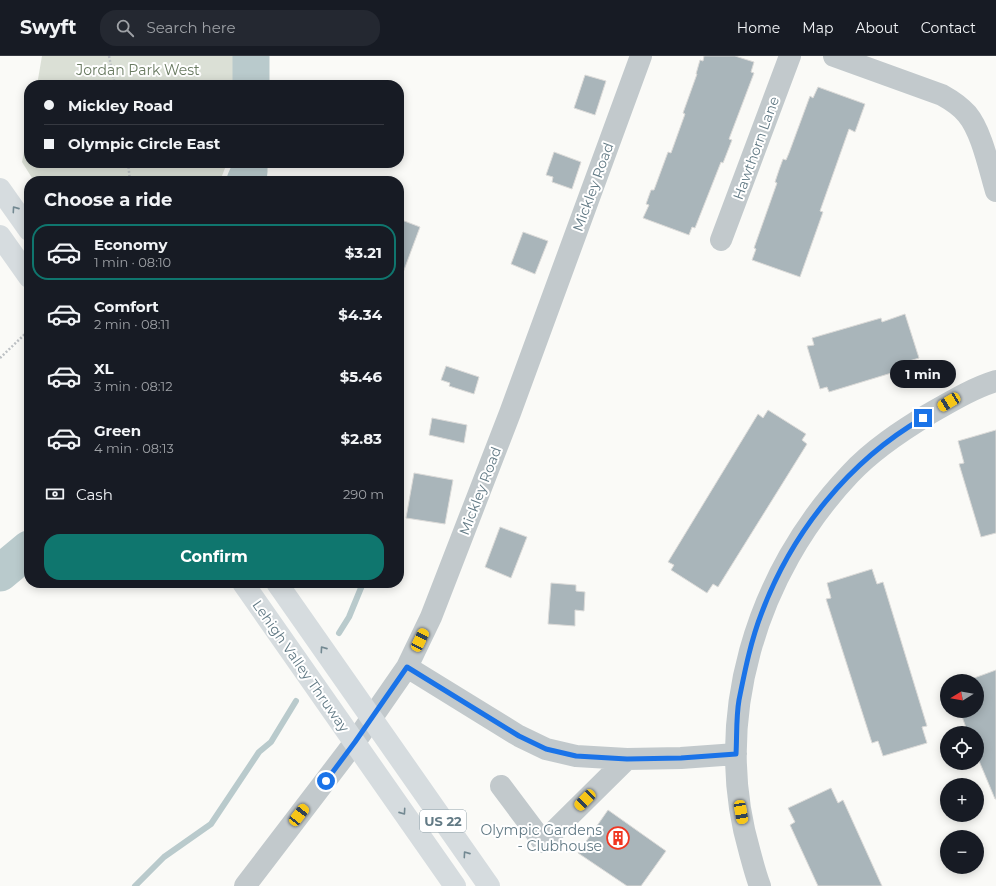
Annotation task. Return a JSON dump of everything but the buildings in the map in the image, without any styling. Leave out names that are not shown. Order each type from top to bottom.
[{"type":"highway","points":[[0,188],[24,223]]},
{"type":"highway","points":[[0,236],[24,271]]},
{"type":"highway","name":"Lehigh Valley Thruway","points":[[247,588],[455,886]]},
{"type":"highway","name":"Lehigh Valley Thruway","points":[[280,588],[489,886]]},
{"type":"street","name":"Mickley Road","points":[[245,886],[343,759],[407,667],[431,617],[510,413],[641,56]]},
{"type":"street","name":"Hawthorn Lane","points":[[721,240],[790,56]]},
{"type":"street","points":[[834,56],[942,95],[951,100],[967,114],[978,131],[996,191]]},
{"type":"street","points":[[760,886],[745,835],[738,801],[736,754],[739,702],[750,650],[762,612],[779,574],[799,538],[823,504],[850,473],[872,453],[909,426],[949,402],[996,381]]},
{"type":"street","points":[[407,667],[519,736],[546,749],[576,756],[627,759],[681,758],[736,754]]},
{"type":"street","points":[[501,786],[543,842],[627,759]]},
{"type":"path","points":[[109,56],[114,80]]},
{"type":"path","points":[[0,358],[24,335]]},
{"type":"green space","name":"Jordan Park West","points":[[42,56],[240,56],[239,80],[38,80]]},
{"type":"green space","points":[[24,152],[24,165],[22,162]]},
{"type":"green space","points":[[26,168],[225,168],[222,176],[31,176]]},
{"type":"waterway","points":[[251,56],[251,80]]},
{"type":"waterway","points":[[247,176],[249,168]]},
{"type":"waterway","points":[[249,172],[250,176]]},
{"type":"waterway","points":[[0,573],[24,553]]},
{"type":"waterway","points":[[339,633],[349,617],[361,588]]},
{"type":"waterway","points":[[135,886],[164,857],[211,824],[259,752],[271,742],[296,701]]},
{"type":"place","name":"Olympic Gardens - Clubhouse","points":[[618,838]]},
{"type":"route","points":[[326,781],[407,667],[519,736],[546,749],[576,756],[627,759],[681,758],[736,754],[739,702],[750,650],[762,612],[779,574],[799,538],[823,504],[850,473],[872,453],[909,426],[923,418]]}]
